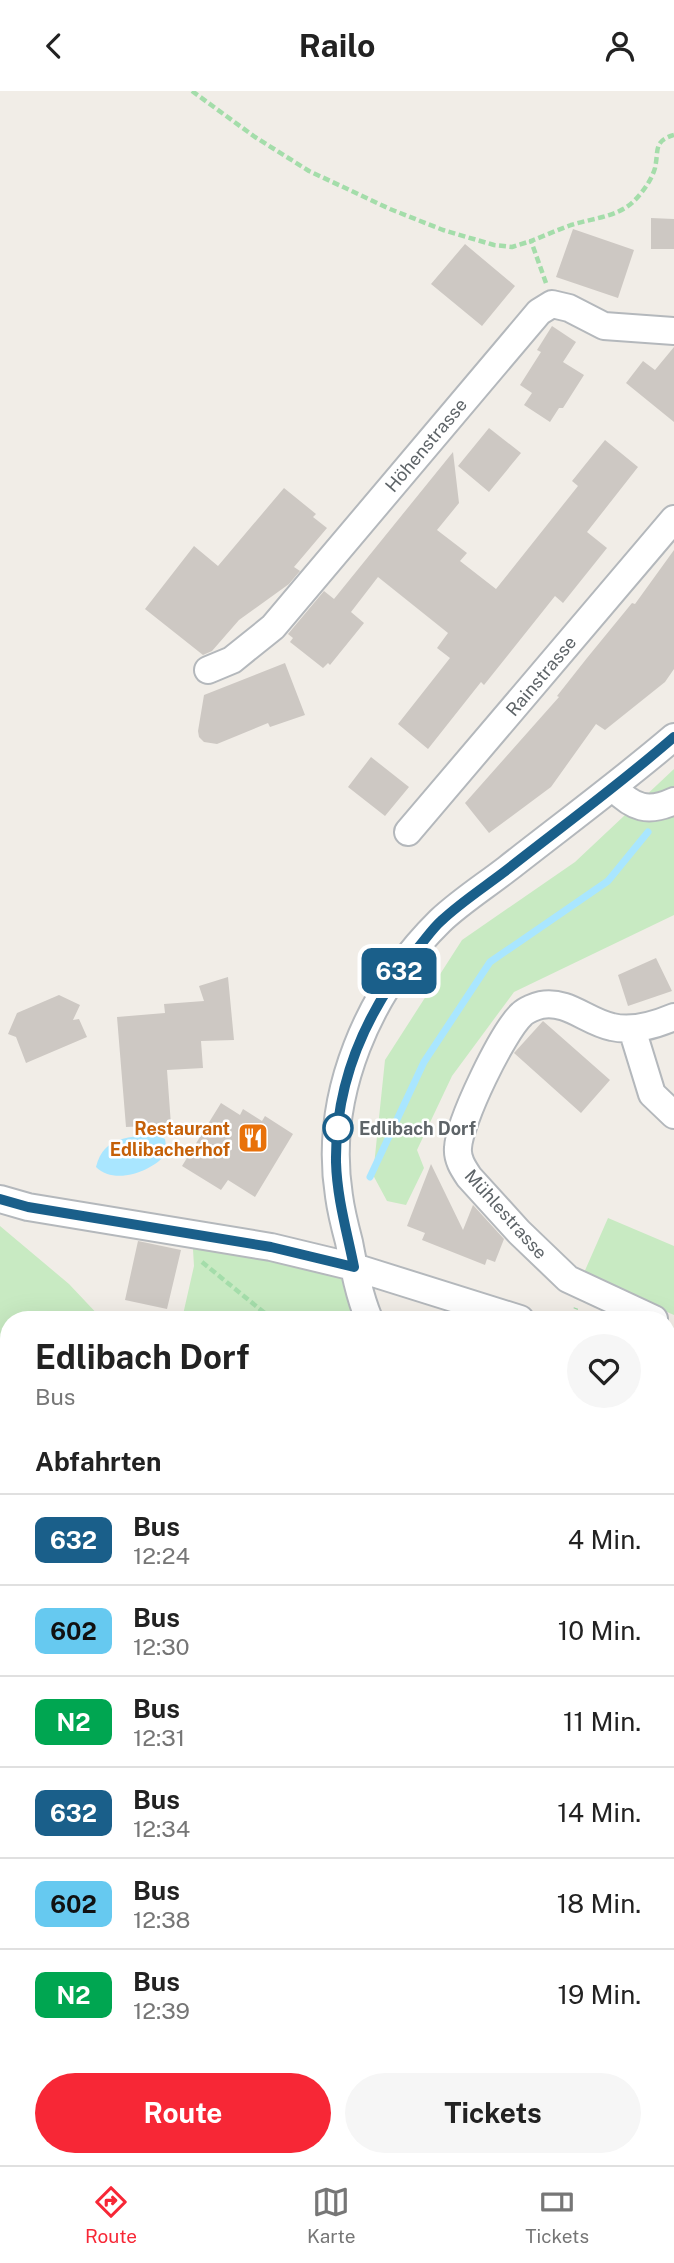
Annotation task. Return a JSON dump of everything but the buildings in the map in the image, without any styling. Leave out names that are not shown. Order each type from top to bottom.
[{"type":"street","points":[[552,304],[569,308],[604,326],[674,331]]},
{"type":"street","name":"Höhenstrasse","points":[[208,670],[232,660],[273,627],[539,312],[552,304]]},
{"type":"street","name":"Rainstrasse","points":[[408,832],[674,519]]},
{"type":"street","points":[[367,1311],[338,1194],[336,1161],[345,1081],[352,1058],[378,1002],[398,972],[440,921],[614,788],[674,737]]},
{"type":"street","points":[[614,788],[633,804],[652,808],[674,801]]},
{"type":"street","name":"Mühlestrasse","points":[[636,1311],[584,1288],[560,1272],[469,1177],[457,1152],[459,1134],[471,1102],[507,1034],[523,1013],[540,1005],[558,1005],[612,1027],[632,1029],[674,1017]]},
{"type":"street","points":[[632,1029],[652,1094],[674,1115]]},
{"type":"street","points":[[0,1199],[28,1207],[271,1247],[354,1267],[494,1311]]},
{"type":"path","points":[[192,91],[255,137],[309,171],[390,209],[443,230],[494,245],[512,247],[571,225],[621,211],[635,200],[648,182],[654,169],[658,145],[663,138],[674,135]]},
{"type":"path","points":[[531,241],[552,304]]},
{"type":"path","points":[[192,1233],[195,1256],[262,1311]]},
{"type":"green space","points":[[674,769],[674,915],[514,992],[452,1076],[417,1150],[424,1168],[406,1205],[387,1201],[373,1175],[385,1060],[462,940],[575,862]]},
{"type":"green space","points":[[608,1218],[674,1246],[674,1311],[665,1311],[583,1275]]},
{"type":"green space","points":[[0,1226],[69,1284],[94,1311],[0,1311]]},
{"type":"green space","points":[[192,1233],[354,1267],[367,1311],[184,1311],[194,1266]]},
{"type":"water","points":[[157,1135],[165,1139],[167,1153],[153,1165],[123,1176],[104,1173],[96,1167],[105,1149],[112,1143],[128,1138]]},
{"type":"waterway","points":[[370,1177],[424,1062],[490,962],[608,881],[648,832]]},
{"type":"bus line","name":"632","points":[[0,1199],[28,1207],[271,1247],[354,1267],[338,1194],[338,1128],[345,1081],[352,1058],[378,1002],[398,972],[440,921],[614,788],[674,737]]},
{"type":"place","name":"Edlibach Dorf","points":[[338,1128]]},
{"type":"place","name":"Restaurant Edlibacherhof","points":[[253,1138]]}]
